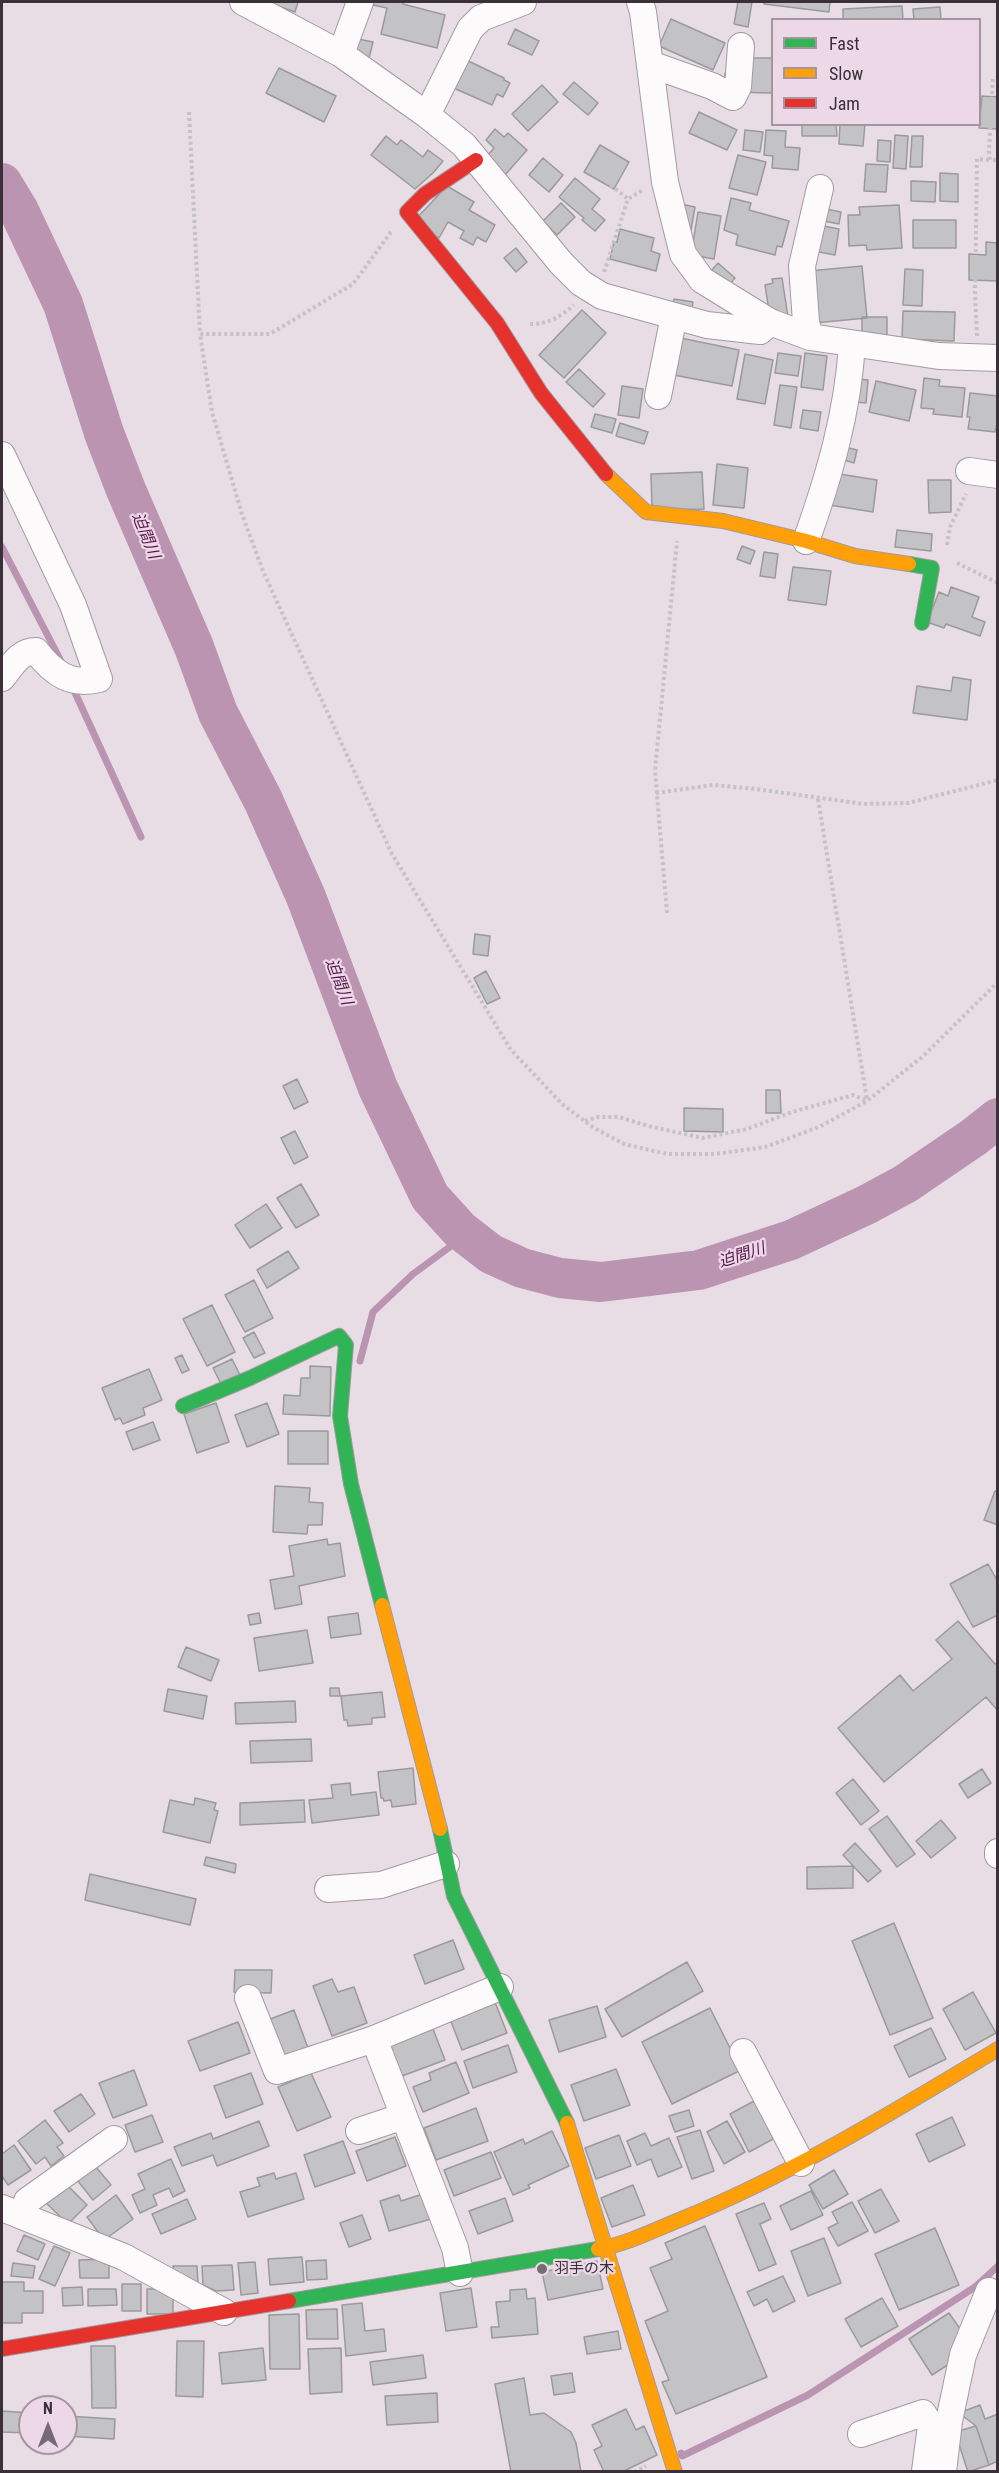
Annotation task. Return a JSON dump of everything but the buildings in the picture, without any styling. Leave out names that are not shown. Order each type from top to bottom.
[{"type":"street","points":[[243,2],[340,54],[427,115],[464,145],[561,263],[593,291],[707,325],[759,331],[770,322]]},
{"type":"street","points":[[340,54],[360,2]]},
{"type":"street","points":[[427,115],[470,29],[481,18],[522,2]]},
{"type":"street","points":[[640,2],[664,176],[683,254],[702,280],[770,322],[810,337],[939,356],[988,358]]},
{"type":"street","points":[[650,64],[712,86],[733,97],[738,87],[741,46]]},
{"type":"street","points":[[476,159],[425,194],[406,212],[500,328],[541,393],[606,474],[646,513],[723,521],[806,541],[855,556],[932,568],[922,623]]},
{"type":"street","points":[[810,337],[806,322],[802,266],[820,188]]},
{"type":"street","points":[[658,396],[674,316]]},
{"type":"street","points":[[806,541],[833,456],[845,407],[852,344]]},
{"type":"street","points":[[2,455],[73,605],[99,679],[89,681],[60,676],[50,669],[36,651],[28,651],[21,655],[2,678]]},
{"type":"street","points":[[969,471],[998,476]]},
{"type":"street","points":[[183,1406],[250,1378],[339,1336],[346,1345],[340,1416],[346,1462],[434,1802],[454,1896],[550,2085],[573,2136],[604,2248],[675,2472]]},
{"type":"street","points":[[328,1889],[381,1885],[446,1864]]},
{"type":"street","points":[[248,1998],[277,2071],[374,2039],[500,1987]]},
{"type":"street","points":[[374,2039],[454,2248],[460,2273]]},
{"type":"street","points":[[2,2349],[604,2248],[738,2195],[900,2109],[998,2049]]},
{"type":"street","points":[[743,2052],[801,2163]]},
{"type":"street","points":[[359,2131],[404,2116]]},
{"type":"street","points":[[114,2139],[13,2213],[124,2258],[224,2312]]},
{"type":"street","points":[[943,2472],[963,2355],[989,2291]]},
{"type":"street","points":[[861,2434],[923,2413],[931,2426],[925,2472]]},
{"type":"path","points":[[990,159],[989,135],[993,79]]},
{"type":"path","points":[[189,112],[200,334],[212,412],[242,514],[263,571],[392,854],[511,1050],[562,1104],[584,1121],[624,1144],[667,1154],[715,1154],[765,1147],[819,1127],[867,1101],[922,1057],[998,982]]},
{"type":"path","points":[[988,358],[975,296],[977,159],[998,160]]},
{"type":"path","points":[[592,170],[628,199]]},
{"type":"path","points":[[500,328],[509,324],[543,324],[559,318],[593,291],[628,199],[664,176]]},
{"type":"path","points":[[200,334],[270,334],[353,284],[406,212]]},
{"type":"path","points":[[932,568],[943,564],[950,527],[965,498],[969,471]]},
{"type":"path","points":[[668,913],[655,771],[679,517]]},
{"type":"path","points":[[945,557],[998,583]]},
{"type":"path","points":[[656,793],[713,785],[864,804],[908,803],[998,780]]},
{"type":"path","points":[[818,799],[867,1101]]},
{"type":"path","points":[[584,1121],[598,1117],[619,1117],[703,1138],[747,1129],[792,1112],[853,1095],[867,1101]]},
{"type":"waterway","name":"迫間川","points":[[2,183],[19,211],[63,304],[104,433],[126,490],[194,647],[218,713],[263,800],[306,897],[378,1088],[430,1197],[460,1230],[491,1254],[522,1268],[560,1278],[601,1282],[699,1270],[791,1240],[866,1205],[905,1184],[998,1118]]},
{"type":"waterway","points":[[2,547],[63,665]]},
{"type":"waterway","points":[[72,686],[141,837]]},
{"type":"waterway","points":[[360,1361],[373,1312],[413,1274],[466,1235]]},
{"type":"waterway","points":[[681,2453],[682,2456],[808,2395],[975,2287],[998,2266]]},
{"type":"traffic: fast","points":[[909,564],[932,568],[922,623]]},
{"type":"traffic: fast","points":[[183,1406],[250,1378],[339,1336],[346,1345],[340,1416],[351,1484],[382,1605]]},
{"type":"traffic: fast","points":[[440,1829],[454,1896],[567,2123]]},
{"type":"traffic: fast","points":[[289,2301],[598,2249]]},
{"type":"traffic: slow","points":[[606,474],[646,512],[723,521],[806,541],[855,556],[909,564]]},
{"type":"traffic: slow","points":[[382,1605],[440,1829]]},
{"type":"traffic: slow","points":[[598,2249],[642,2236],[765,2181],[844,2140],[998,2049]]},
{"type":"traffic: slow","points":[[567,2123],[675,2472]]},
{"type":"traffic: jam","points":[[476,160],[425,194],[407,212],[497,323],[541,393],[606,474]]},
{"type":"traffic: jam","points":[[2,2349],[289,2301]]},
{"type":"place","name":"羽手の木","points":[[542,2269]]}]
